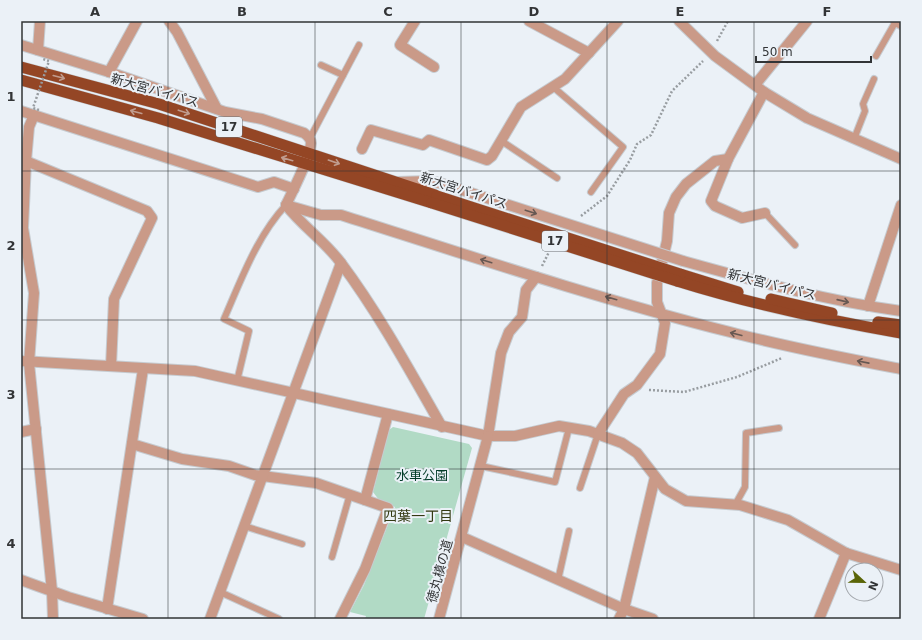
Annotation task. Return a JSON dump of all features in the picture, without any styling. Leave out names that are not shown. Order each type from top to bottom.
[{"type":"highway","name":"新大宮バイパス","points":[[21,67],[158,104],[393,182],[433,199]]},
{"type":"highway","name":"新大宮バイパス","points":[[21,80],[158,118],[304,164],[433,199],[678,278],[741,300],[803,315],[901,333]]},
{"type":"highway","name":"新大宮バイパス","points":[[678,278],[868,321],[901,325]]},
{"type":"street","points":[[38,50],[40,21]]},
{"type":"street","points":[[109,72],[136,21]]},
{"type":"street","points":[[168,21],[177,32],[217,109]]},
{"type":"street","points":[[415,21],[400,45],[434,67]]},
{"type":"street","points":[[529,21],[589,53]]},
{"type":"street","points":[[362,149],[371,130],[423,145],[429,140],[487,160],[492,156],[500,140],[521,107],[565,79],[618,21]]},
{"type":"street","points":[[679,21],[711,52],[764,92],[807,118],[901,159]]},
{"type":"street","points":[[755,85],[807,21]]},
{"type":"street","points":[[896,21],[901,24]]},
{"type":"street","points":[[21,45],[109,72],[217,109],[262,119],[304,133],[310,138],[311,142],[309,153],[286,205]]},
{"type":"street","points":[[764,92],[728,159],[712,203],[742,218],[765,213]]},
{"type":"street","points":[[21,111],[37,113],[258,187],[274,182],[294,189]]},
{"type":"street","points":[[37,113],[30,127],[26,161],[23,228],[34,294],[25,362],[36,429],[52,591],[53,619]]},
{"type":"street","points":[[598,434],[624,394],[630,388],[637,385],[660,354],[665,323],[657,302],[657,283],[667,241],[670,210],[676,197],[686,184],[715,161],[728,159]]},
{"type":"street","points":[[26,161],[147,211],[152,218],[114,299],[111,366]]},
{"type":"street","name":"17","points":[[393,182],[429,181],[440,183],[683,261],[756,281],[868,306],[901,310]]},
{"type":"street","points":[[286,205],[295,217],[341,262],[375,311],[442,427]]},
{"type":"street","points":[[286,205],[321,215],[341,216],[661,313],[793,348],[901,369]]},
{"type":"street","points":[[868,306],[901,205]]},
{"type":"street","points":[[210,619],[341,262]]},
{"type":"street","name":"徳丸槙の道","points":[[439,619],[488,436],[501,353],[509,332],[522,317],[526,290],[536,276]]},
{"type":"street","points":[[25,362],[195,371],[488,436],[515,436],[559,426],[598,434],[622,443],[637,453],[665,489],[686,501],[735,505],[788,520],[846,553],[901,570]]},
{"type":"street","points":[[107,609],[143,369]]},
{"type":"street","points":[[365,500],[388,414]]},
{"type":"street","points":[[21,432],[36,429]]},
{"type":"street","points":[[132,444],[182,459],[229,466],[255,475],[316,483],[388,508],[365,568],[340,619]]},
{"type":"street","points":[[619,619],[624,609],[655,477]]},
{"type":"street","points":[[462,537],[624,609],[653,619]]},
{"type":"street","points":[[819,619],[846,553]]},
{"type":"street","points":[[21,580],[138,618]]},
{"type":"lane","points":[[876,56],[896,21]]},
{"type":"lane","points":[[310,138],[359,45]]},
{"type":"lane","points":[[321,65],[343,75]]},
{"type":"lane","points":[[854,139],[865,111],[863,104],[874,79]]},
{"type":"lane","points":[[552,86],[623,147],[591,192]]},
{"type":"lane","points":[[500,140],[557,178]]},
{"type":"lane","points":[[237,381],[249,331],[224,319],[249,263],[276,216],[286,205]]},
{"type":"lane","points":[[765,213],[795,245]]},
{"type":"lane","points":[[481,466],[555,482],[569,428]]},
{"type":"lane","points":[[735,505],[745,487],[746,433],[779,428]]},
{"type":"lane","points":[[580,488],[598,434]]},
{"type":"lane","points":[[332,557],[350,494]]},
{"type":"lane","points":[[244,526],[302,544]]},
{"type":"lane","points":[[558,580],[569,531]]},
{"type":"lane","points":[[220,592],[279,619]]},
{"type":"path","points":[[582,215],[607,196],[630,160],[637,144],[650,135],[672,91],[711,52],[728,21]]},
{"type":"path","points":[[37,113],[33,108],[49,61],[43,59]]},
{"type":"path","points":[[630,388],[684,392],[737,377],[783,358]]},
{"type":"green space","name":"水車公園","points":[[393,427],[469,444],[472,448],[424,619],[365,619],[366,616],[350,612],[364,585],[395,507],[379,500],[373,492],[389,430]]},
{"type":"district","name":"四葉一丁目","points":[[418,516]]}]
